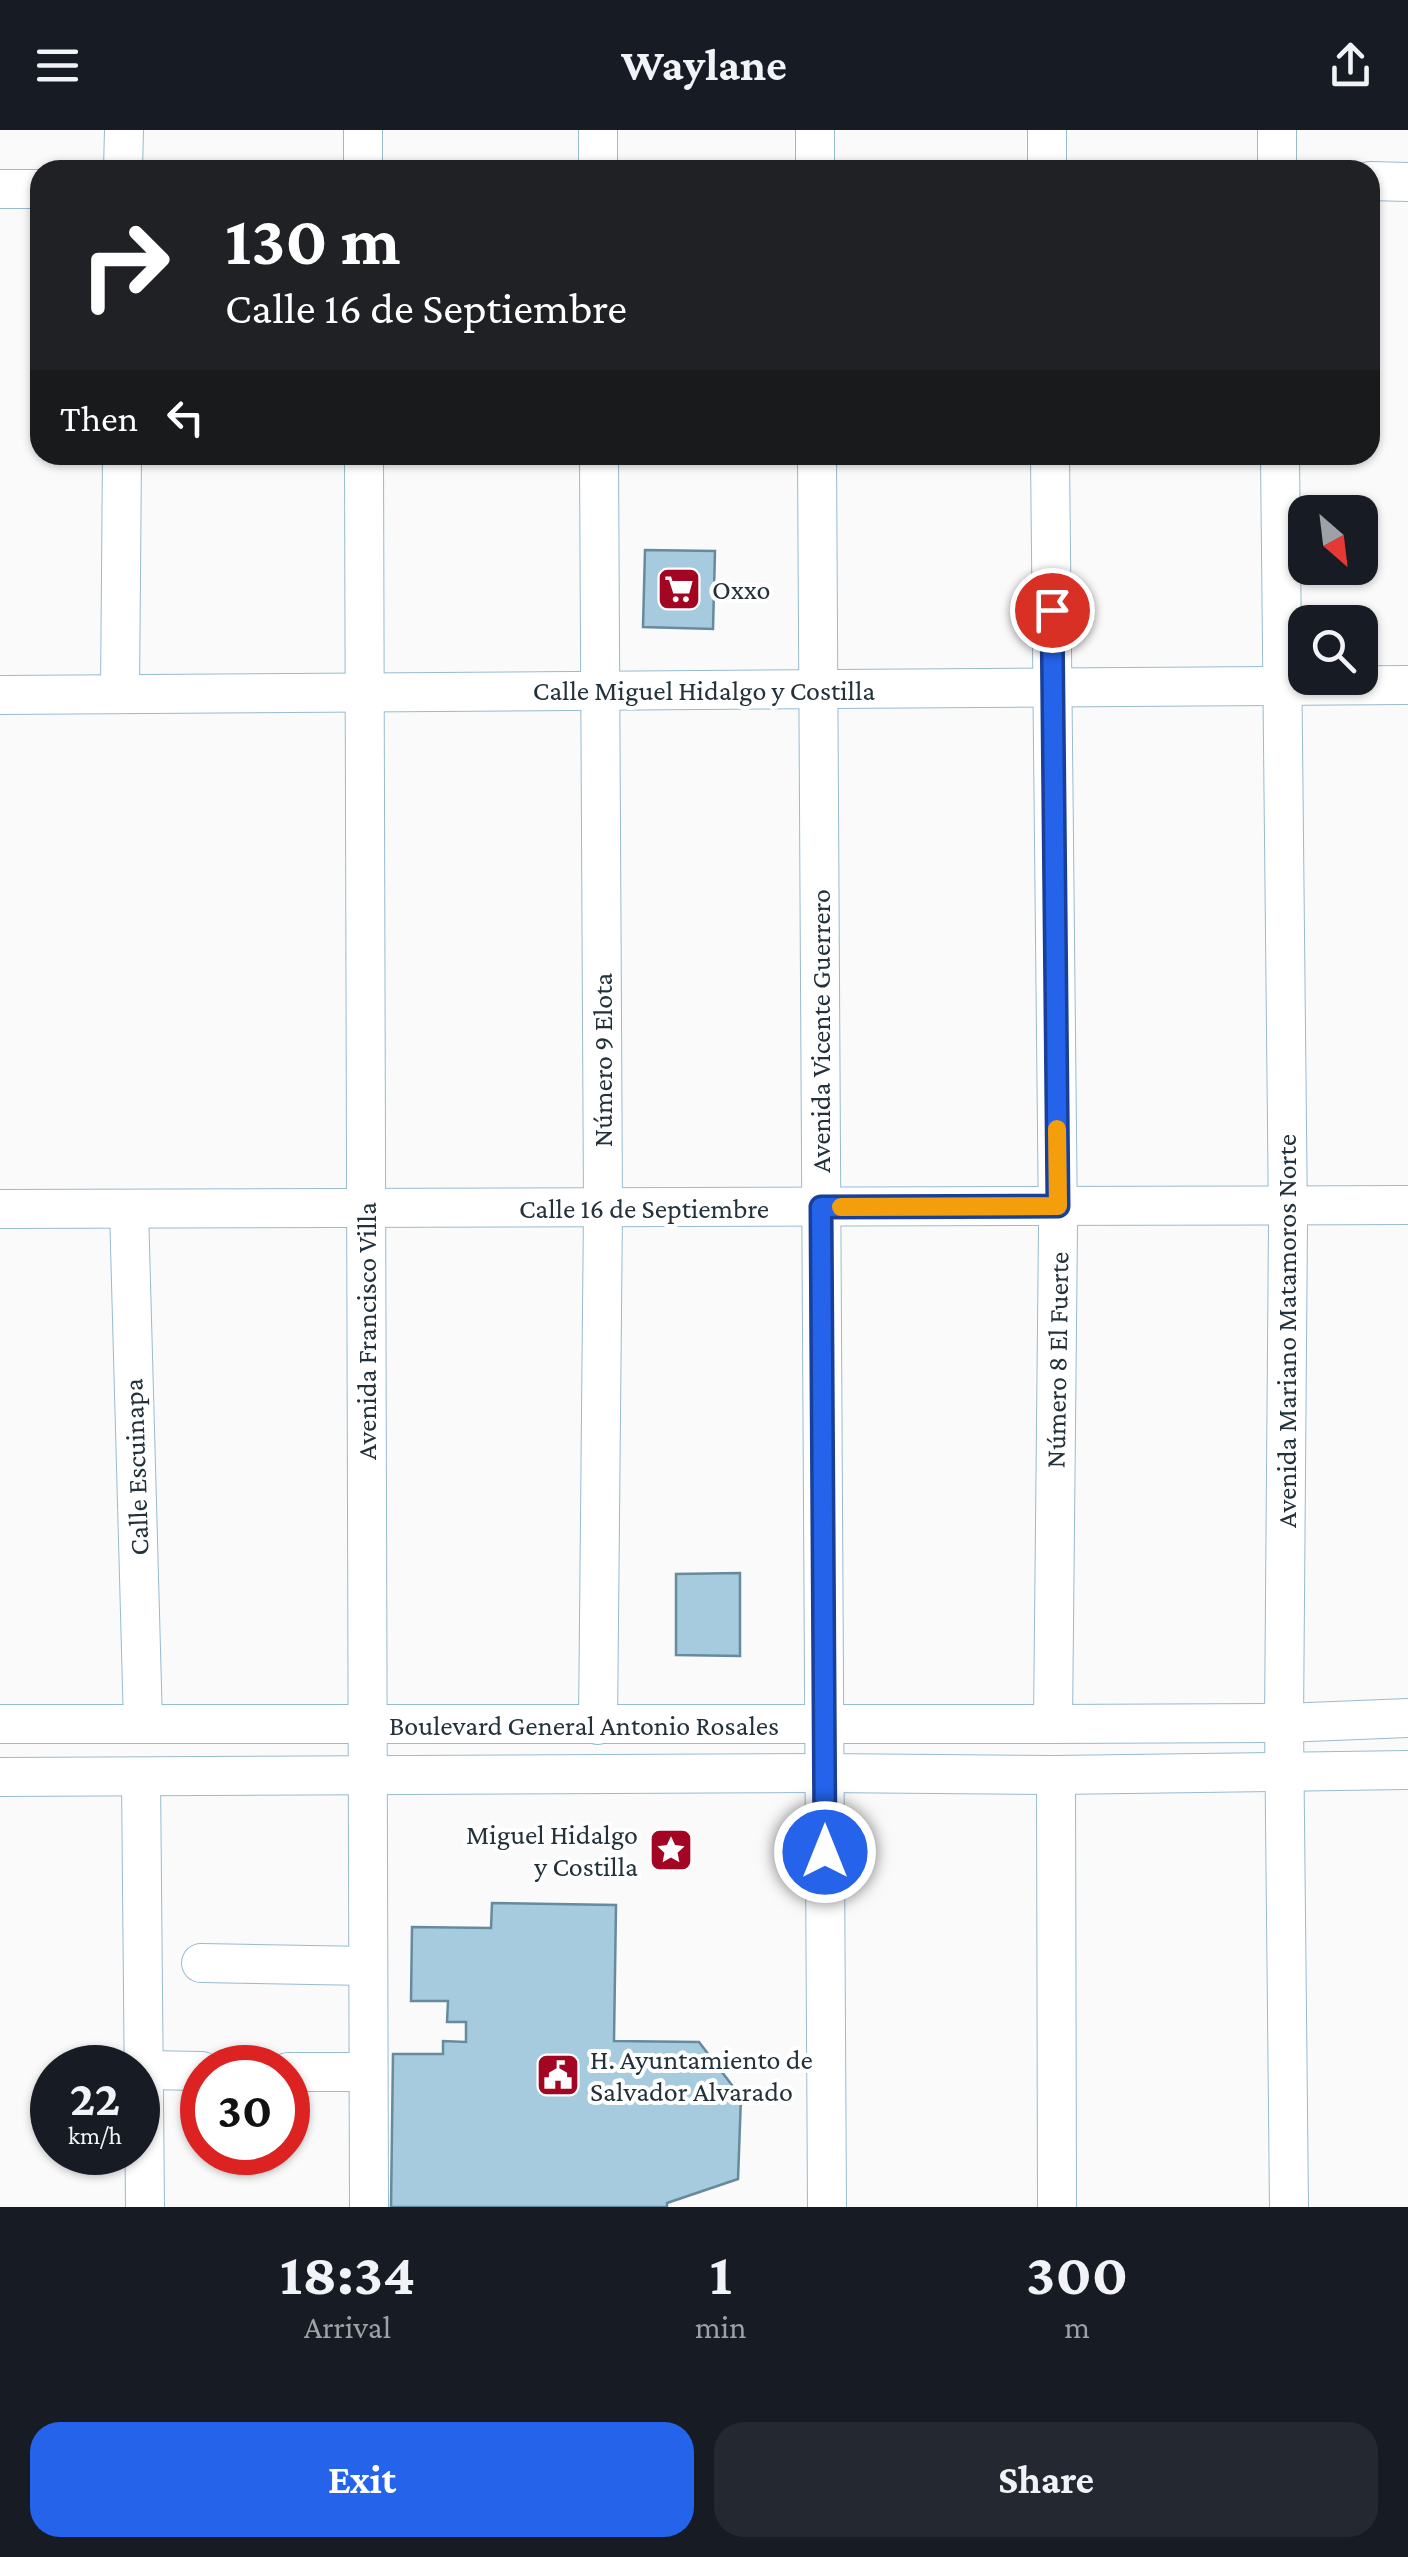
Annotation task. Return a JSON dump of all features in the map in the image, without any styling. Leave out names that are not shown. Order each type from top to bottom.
[{"type":"street","points":[[123,160],[124,130]]},
{"type":"street","points":[[362,130],[363,160]]},
{"type":"street","points":[[598,130],[598,160]]},
{"type":"street","points":[[815,130],[815,160]]},
{"type":"street","points":[[1047,130],[1047,160]]},
{"type":"street","points":[[1277,130],[1277,160]]},
{"type":"street","points":[[1380,181],[1408,182]]},
{"type":"street","points":[[0,189],[30,189]]},
{"type":"street","points":[[120,694],[122,465]]},
{"type":"street","name":"Avenida Francisco Villa","points":[[364,465],[369,2207]]},
{"type":"street","name":"Número 9 Elota","points":[[598,1725],[603,1208],[599,465]]},
{"type":"street","name":"Avenida Vicente Guerrero","points":[[817,465],[827,2207]]},
{"type":"street","name":"Número 8 El Fuerte","points":[[1050,465],[1058,1206],[1053,1724]]},
{"type":"street","name":"Avenida Mariano Matamoros Norte","points":[[1280,465],[1288,1206],[1284,1771],[1289,2207]]},
{"type":"street","name":"Calle Miguel Hidalgo y Costilla","points":[[0,695],[1408,685]]},
{"type":"street","name":"Calle 16 de Septiembre","points":[[0,1209],[1408,1206]]},
{"type":"street","name":"Calle Escuinapa","points":[[129,1209],[144,1724]]},
{"type":"street","name":"Boulevard General Antonio Rosales","points":[[0,1724],[824,1725],[1408,1718]]},
{"type":"street","name":"Boulevard General Antonio Rosales","points":[[0,1777],[1056,1775],[1408,1770]]},
{"type":"street","points":[[1056,1775],[1057,2207]]},
{"type":"street","points":[[141,1777],[145,2045]]},
{"type":"street","points":[[200,1963],[368,1966]]},
{"type":"street","points":[[310,2072],[368,2072]]},
{"type":"street","points":[[145,2175],[145,2207]]},
{"type":"building","name":"Oxxo","points":[[645,550],[715,551],[713,629],[643,627]]},
{"type":"building","points":[[740,1573],[740,1656],[676,1655],[676,1574]]},
{"type":"building","name":"H. Ayuntamiento de Salvador Alvarado","points":[[492,1903],[616,1905],[614,2041],[699,2042],[741,2097],[738,2179],[667,2203],[667,2207],[391,2207],[393,2054],[443,2054],[443,2041],[466,2042],[466,2022],[447,2022],[448,2001],[411,2001],[412,1927],[491,1928]]},
{"type":"slow traffic","points":[[841,1207],[1058,1206],[1057,1129]]},
{"type":"place","name":"Oxxo","points":[[679,589]]},
{"type":"place","name":"Miguel Hidalgo y Costilla","points":[[671,1850]]},
{"type":"place","name":"H. Ayuntamiento de Salvador Alvarado","points":[[558,2075]]},
{"type":"route","points":[[825,1852],[821,1207],[1058,1206],[1052,610]]}]
